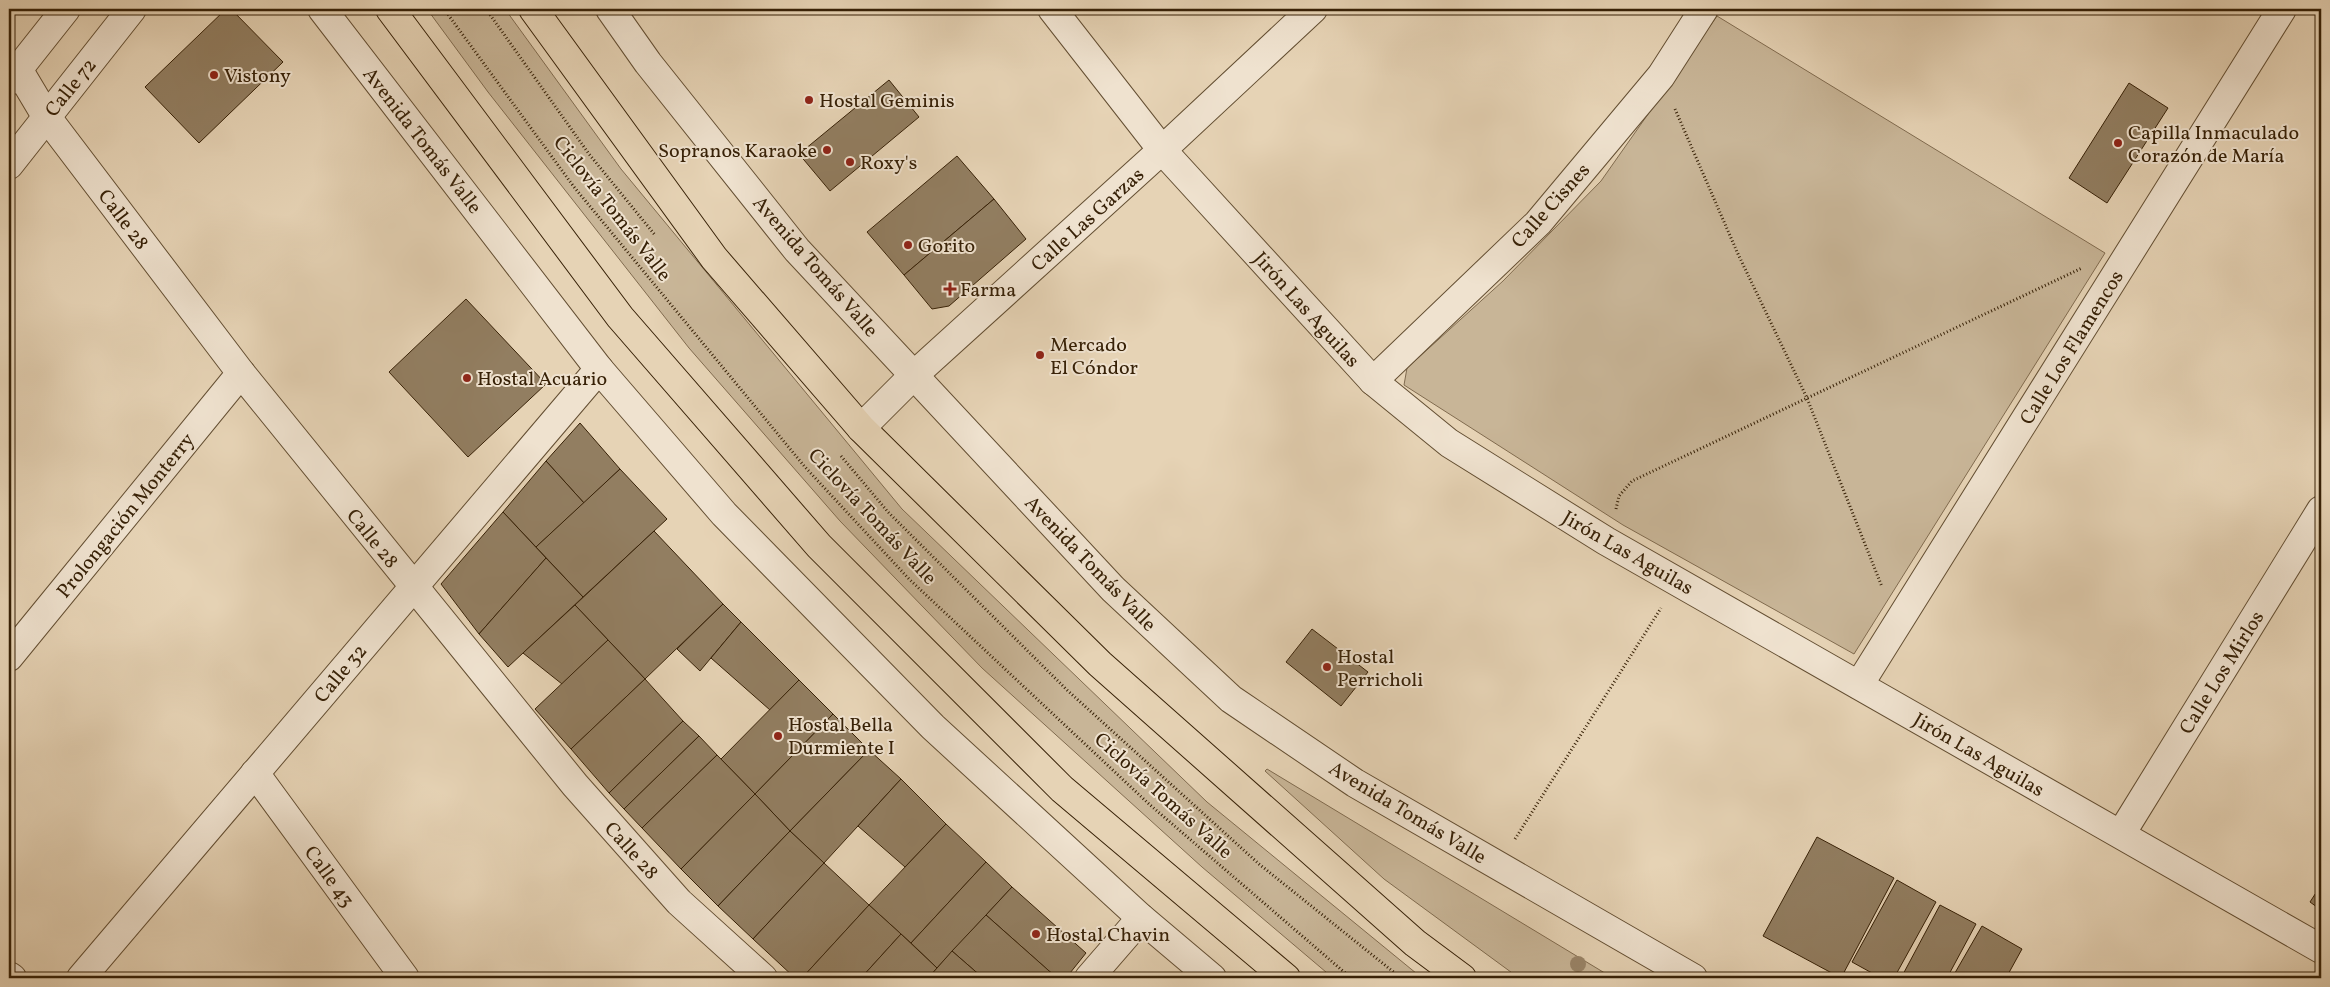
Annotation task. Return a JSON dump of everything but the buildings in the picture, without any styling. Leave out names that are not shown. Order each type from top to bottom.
[{"type":"main road","points":[[390,9],[620,317],[819,546],[1062,789],[1286,978]]},
{"type":"main road","points":[[533,9],[714,258],[861,428],[1100,664],[1415,944],[1462,978]]},
{"type":"street","points":[[14,75],[66,9]]},
{"type":"street","name":"Calle 72","points":[[9,165],[132,9]]},
{"type":"street","name":"Avenida Tomás Valle","points":[[322,9],[599,369],[724,514],[926,720],[1141,918],[1212,978]]},
{"type":"street","name":"Avenida Tomás Valle","points":[[610,9],[648,63],[796,250],[1112,589],[1231,699],[1355,783],[1692,978]]},
{"type":"street","name":"Jirón Las Aguilas","points":[[1052,9],[1162,150],[1373,381],[1449,443],[1606,541],[2321,950]]},
{"type":"street","name":"Calle Las Garzas","points":[[861,428],[914,375],[1162,150],[1313,9]]},
{"type":"street","name":"Calle Cisnes","points":[[1373,381],[1538,223],[1661,76],[1704,9]]},
{"type":"street","name":"Calle Los Flamencos","points":[[1859,685],[2282,9]]},
{"type":"street","name":"Calle 28","points":[[14,75],[241,373],[575,785],[678,902],[763,978]]},
{"type":"street","name":"Calle 32","points":[[81,978],[599,369]]},
{"type":"street","name":"Prolongación Monterry","points":[[9,657],[241,373]]},
{"type":"street","name":"Calle Los Mirlos","points":[[2121,834],[2321,510]]},
{"type":"street","name":"Calle 43","points":[[255,773],[406,978]]},
{"type":"street","points":[[1089,978],[1141,918]]},
{"type":"path","name":"Ciclovía Tomás Valle","points":[[444,9],[574,187],[804,467],[908,579],[1149,804],[1351,978]]},
{"type":"path","points":[[1661,76],[1738,254],[1807,398],[1897,625]]},
{"type":"path","points":[[1632,481],[2083,268]]},
{"type":"path","points":[[1534,810],[1678,582]]},
{"type":"shaded area","points":[[427,9],[505,9],[621,169],[902,509],[1207,802],[1422,978],[1333,978],[1202,867],[982,668],[840,521],[689,348],[488,92]]},
{"type":"shaded area","points":[[1717,16],[2105,253],[1854,654],[1623,525],[1404,385],[1407,368],[1503,281],[1601,181]]},
{"type":"shaded area","points":[[1267,769],[1613,978],[1519,978],[1384,879],[1265,771]]},
{"type":"place","name":"Vistony","points":[[214,75]]},
{"type":"place","name":"Hostal Geminis","points":[[809,100]]},
{"type":"place","name":"Capilla Inmaculado Corazón de María","points":[[2118,143]]},
{"type":"place","name":"Sopranos Karaoke","points":[[827,150]]},
{"type":"place","name":"Roxy's","points":[[850,162]]},
{"type":"place","name":"Gorito","points":[[908,245]]},
{"type":"place","name":"Farma","points":[[950,289]]},
{"type":"place","name":"Mercado El Cóndor","points":[[1040,355]]},
{"type":"place","name":"Hostal Acuario","points":[[467,378]]},
{"type":"place","name":"Hostal Perricholi","points":[[1327,667]]},
{"type":"place","name":"Hostal Bella Durmiente I","points":[[778,736]]},
{"type":"place","name":"Hostal Chavin","points":[[1036,934]]}]
